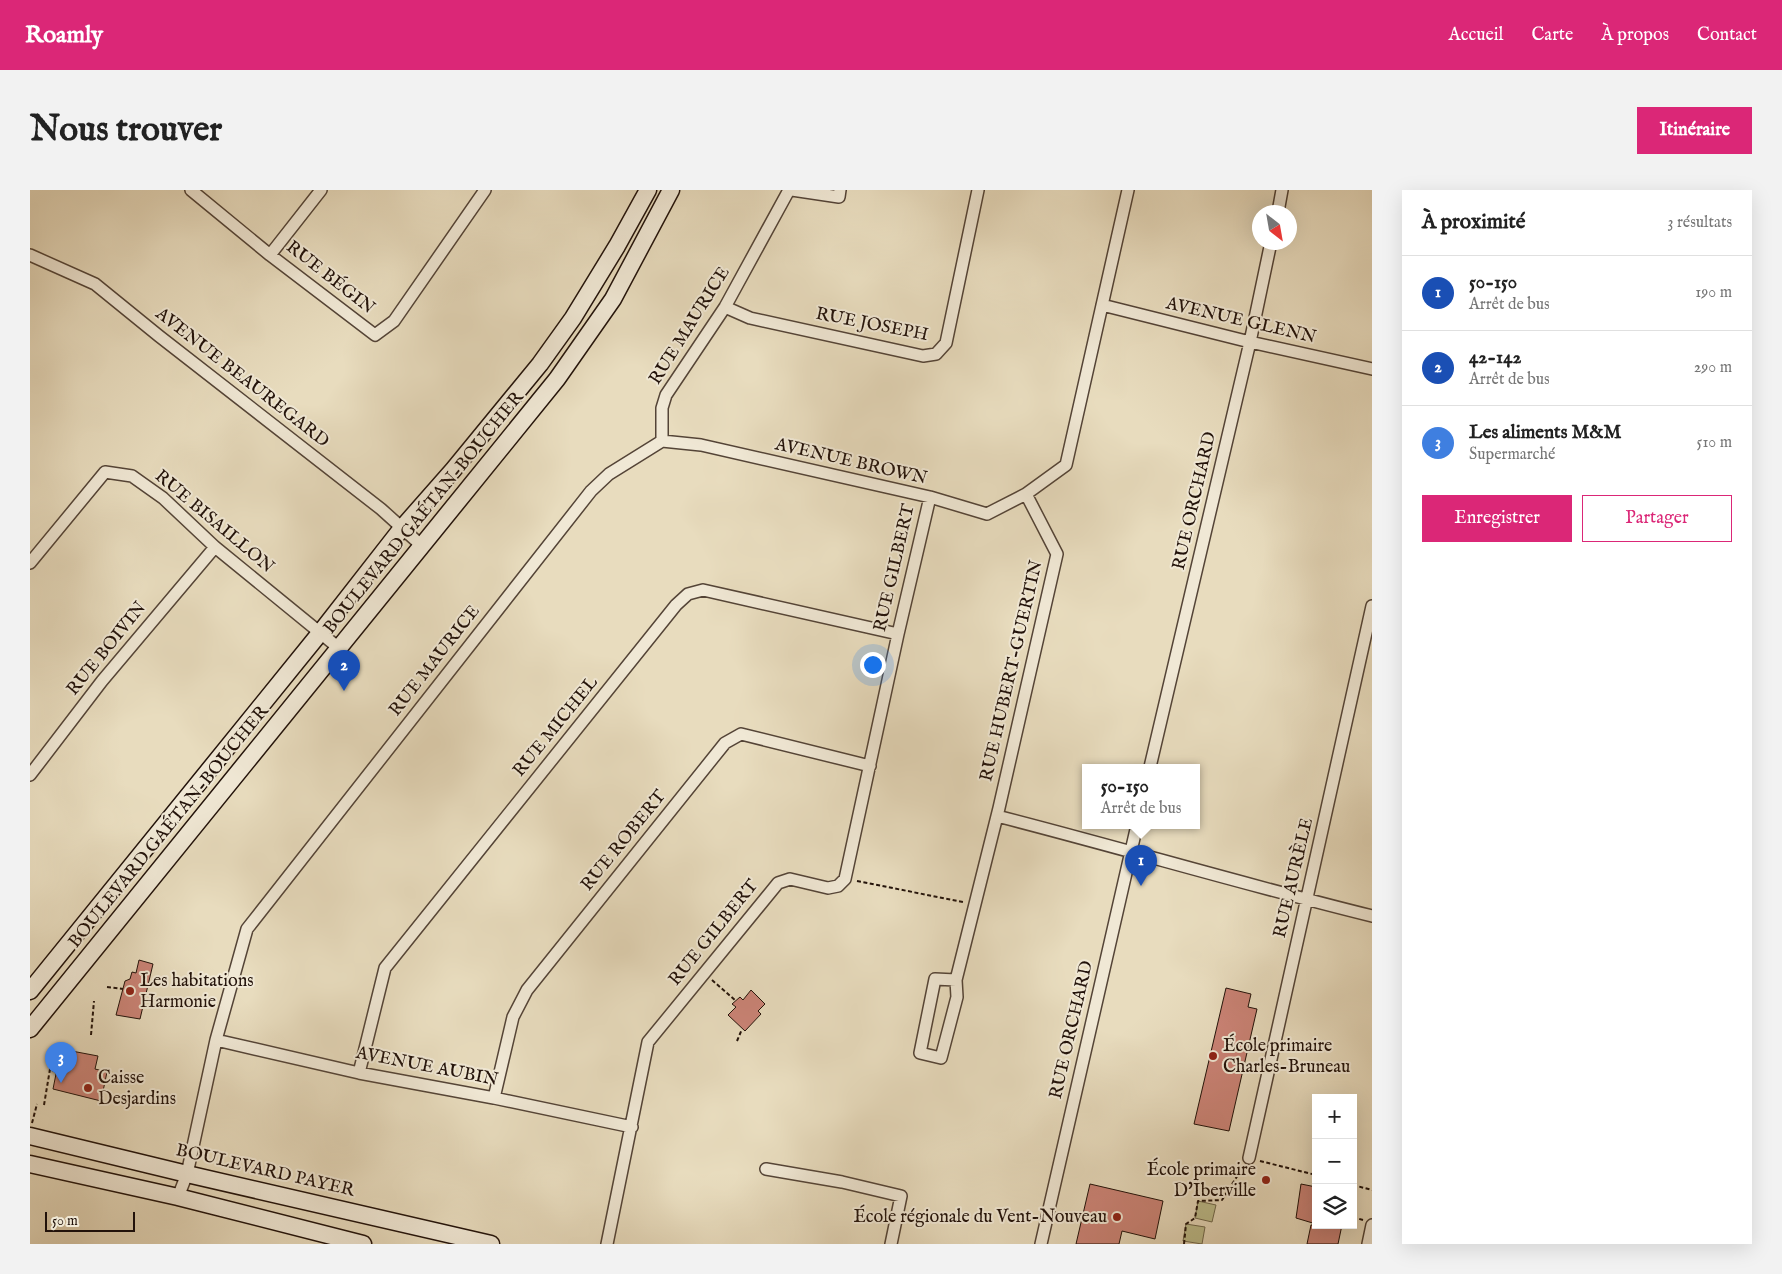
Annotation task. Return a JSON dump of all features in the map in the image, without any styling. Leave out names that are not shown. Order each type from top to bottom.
[{"type":"main road","name":"BOULEVARD GAÉTAN-BOUCHER","points":[[30,991],[320,633],[402,528],[453,470],[540,364],[573,318],[618,246],[648,190]]},
{"type":"main road","name":"BOULEVARD GAÉTAN-BOUCHER","points":[[30,1030],[563,371],[613,299],[672,190]]},
{"type":"main road","points":[[109,894],[128,909]]},
{"type":"main road","name":"BOULEVARD PAYER","points":[[31,1131],[187,1174],[455,1240],[491,1244]]},
{"type":"main road","points":[[30,1164],[178,1197],[363,1244]]},
{"type":"street","name":"RUE BÉGIN","points":[[191,190],[270,254],[376,335],[394,321],[484,190]]},
{"type":"street","points":[[270,254],[321,190]]},
{"type":"street","name":"RUE MAURICE","points":[[178,1197],[187,1174],[216,1040],[247,929],[591,491],[609,474],[662,441],[662,408],[666,395],[725,307],[791,190],[839,197],[840,190]]},
{"type":"street","name":"RUE JOSEPH","points":[[725,307],[750,318],[923,356],[936,354],[946,343],[978,190]]},
{"type":"street","points":[[1026,494],[1066,465],[1128,190]]},
{"type":"street","points":[[1279,205],[1282,190]]},
{"type":"street","name":"RUE ORCHARD","points":[[1151,764],[1250,342],[1269,250]]},
{"type":"street","name":"AVENUE BEAUREGARD","points":[[30,255],[95,284],[381,509],[422,546]]},
{"type":"street","name":"AVENUE GLENN","points":[[1102,305],[1372,370]]},
{"type":"street","name":"AVENUE BROWN","points":[[662,441],[701,445],[930,498],[987,514],[1026,494]]},
{"type":"street","name":"RUE BISAILLON","points":[[30,563],[105,472],[132,476],[163,498],[215,547],[340,649]]},
{"type":"street","name":"RUE HUBERT-GUERTIN","points":[[956,980],[935,979],[920,1053],[941,1058],[957,997],[956,980],[997,816],[1057,554],[1026,494]]},
{"type":"street","name":"RUE GILBERT","points":[[607,1244],[648,1042],[778,883],[790,879],[828,888],[838,886],[845,878],[898,634],[930,498]]},
{"type":"street","name":"RUE BOIVIN","points":[[30,775],[102,680],[215,547]]},
{"type":"street","name":"RUE MICHEL","points":[[359,1073],[385,968],[676,605],[688,594],[703,590],[898,634]]},
{"type":"street","name":"RUE AURÈLE","points":[[1249,1158],[1372,606]]},
{"type":"street","name":"RUE ROBERT","points":[[494,1098],[513,1017],[527,990],[725,743],[741,734],[870,766]]},
{"type":"street","points":[[997,816],[1131,850],[1307,900],[1372,916]]},
{"type":"street","name":"RUE ORCHARD","points":[[1041,1244],[1136,829]]},
{"type":"street","name":"AVENUE AUBIN","points":[[216,1040],[359,1073],[494,1098],[632,1127]]},
{"type":"street","points":[[766,1169],[842,1182],[901,1196],[891,1244]]},
{"type":"street","points":[[1368,1244],[1372,1225]]},
{"type":"path","points":[[845,878],[975,905]]},
{"type":"path","points":[[705,973],[736,1001]]},
{"type":"path","points":[[107,987],[123,989]]},
{"type":"path","points":[[91,1035],[94,1001]]},
{"type":"path","points":[[737,1041],[742,1029]]},
{"type":"path","points":[[44,1105],[50,1069],[55,1072],[59,1049],[61,1050]]},
{"type":"path","points":[[31,1131],[38,1104]]},
{"type":"path","points":[[1184,1244],[1186,1224],[1195,1218],[1198,1201],[1222,1200],[1249,1158],[1312,1174]]},
{"type":"path","points":[[1357,1186],[1372,1190]]},
{"type":"green space","points":[[1198,1201],[1216,1205],[1212,1222],[1195,1218]]},
{"type":"green space","points":[[1186,1224],[1205,1227],[1202,1244],[1183,1241]]},
{"type":"building","points":[[139,960],[153,964],[140,1019],[116,1015],[125,981],[130,979],[132,972],[136,973]]},
{"type":"building","points":[[1226,988],[1251,994],[1248,1007],[1257,1009],[1229,1131],[1194,1124]]},
{"type":"building","points":[[751,990],[765,1004],[758,1011],[761,1014],[745,1031],[728,1015],[736,1007],[732,1004],[740,997],[743,1000]]},
{"type":"building","points":[[61,1049],[98,1056],[95,1069],[107,1072],[101,1101],[53,1089]]},
{"type":"building","points":[[1090,1184],[1163,1201],[1155,1239],[1122,1231],[1119,1244],[1076,1244]]},
{"type":"building","points":[[1301,1184],[1312,1186],[1312,1223],[1296,1218]]},
{"type":"building","points":[[1311,1225],[1312,1229],[1341,1229],[1338,1244],[1307,1244]]},
{"type":"place","name":"42-142","points":[[344,691]]},
{"type":"place","name":"50-150","points":[[1141,886]]},
{"type":"place","name":"Les habitations Harmonie","points":[[130,991]]},
{"type":"place","name":"École primaire Charles-Bruneau","points":[[1213,1056]]},
{"type":"place","name":"Les aliments M&M","points":[[61,1083]]},
{"type":"place","name":"Caisse Desjardins","points":[[88,1088]]},
{"type":"place","name":"École primaire D'Iberville","points":[[1266,1180]]},
{"type":"place","name":"École régionale du Vent-Nouveau","points":[[1117,1217]]}]
